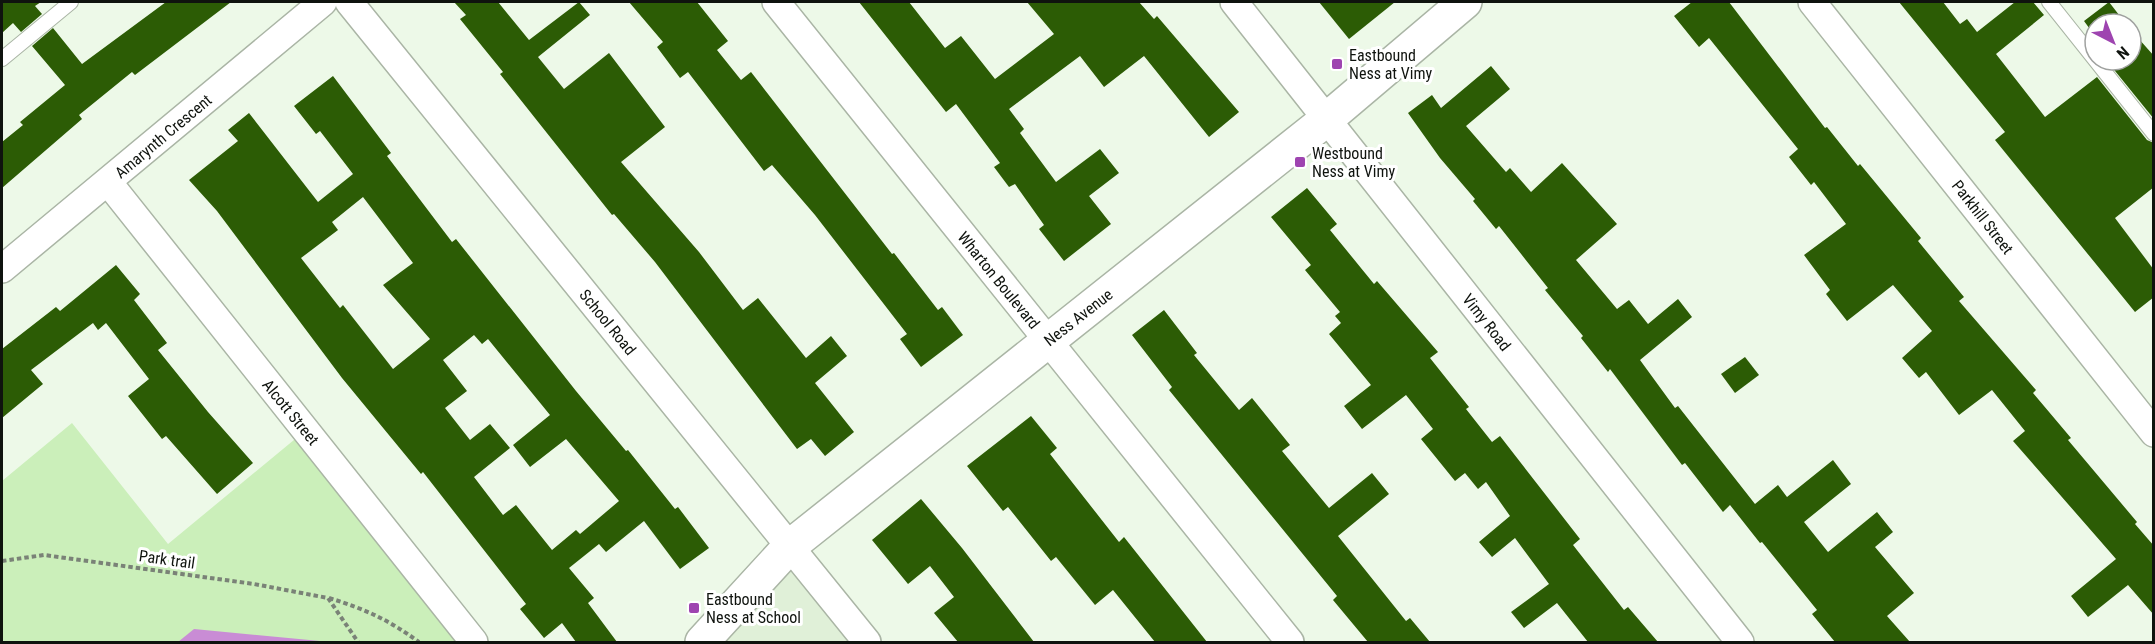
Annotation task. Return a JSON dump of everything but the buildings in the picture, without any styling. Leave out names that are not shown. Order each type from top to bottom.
[{"type":"street","name":"Amarynth Crescent","points":[[2,269],[323,2]]},
{"type":"street","name":"School Road","points":[[350,2],[867,642]]},
{"type":"street","name":"Wharton Boulevard","points":[[776,2],[1290,642]]},
{"type":"street","name":"Vimy Road","points":[[1234,2],[1740,642]]},
{"type":"street","name":"Ness Avenue","points":[[702,642],[789,547],[1327,119],[1465,2]]},
{"type":"street","name":"Parkhill Street","points":[[1812,2],[2154,433]]},
{"type":"street","name":"Alcott Street","points":[[108,182],[474,642]]},
{"type":"lane","points":[[2,59],[71,2]]},
{"type":"lane","points":[[2049,2],[2154,134]]},
{"type":"path","name":"Park trail","points":[[2,561],[24,556],[44,555],[254,584],[328,598],[366,609],[397,626],[419,642]]},
{"type":"path","points":[[328,598],[358,642]]},
{"type":"shaded area","points":[[789,547],[867,642],[701,642]]},
{"type":"shaded area","points":[[194,629],[320,641],[324,642],[178,642]]},
{"type":"green space","points":[[72,423],[168,544],[306,430],[474,642],[2,642],[2,481]]},
{"type":"place","name":"Eastbound Ness at Vimy","points":[[1337,64]]},
{"type":"place","name":"Westbound Ness at Vimy","points":[[1300,162]]},
{"type":"place","name":"Eastbound Ness at School","points":[[694,608]]}]
